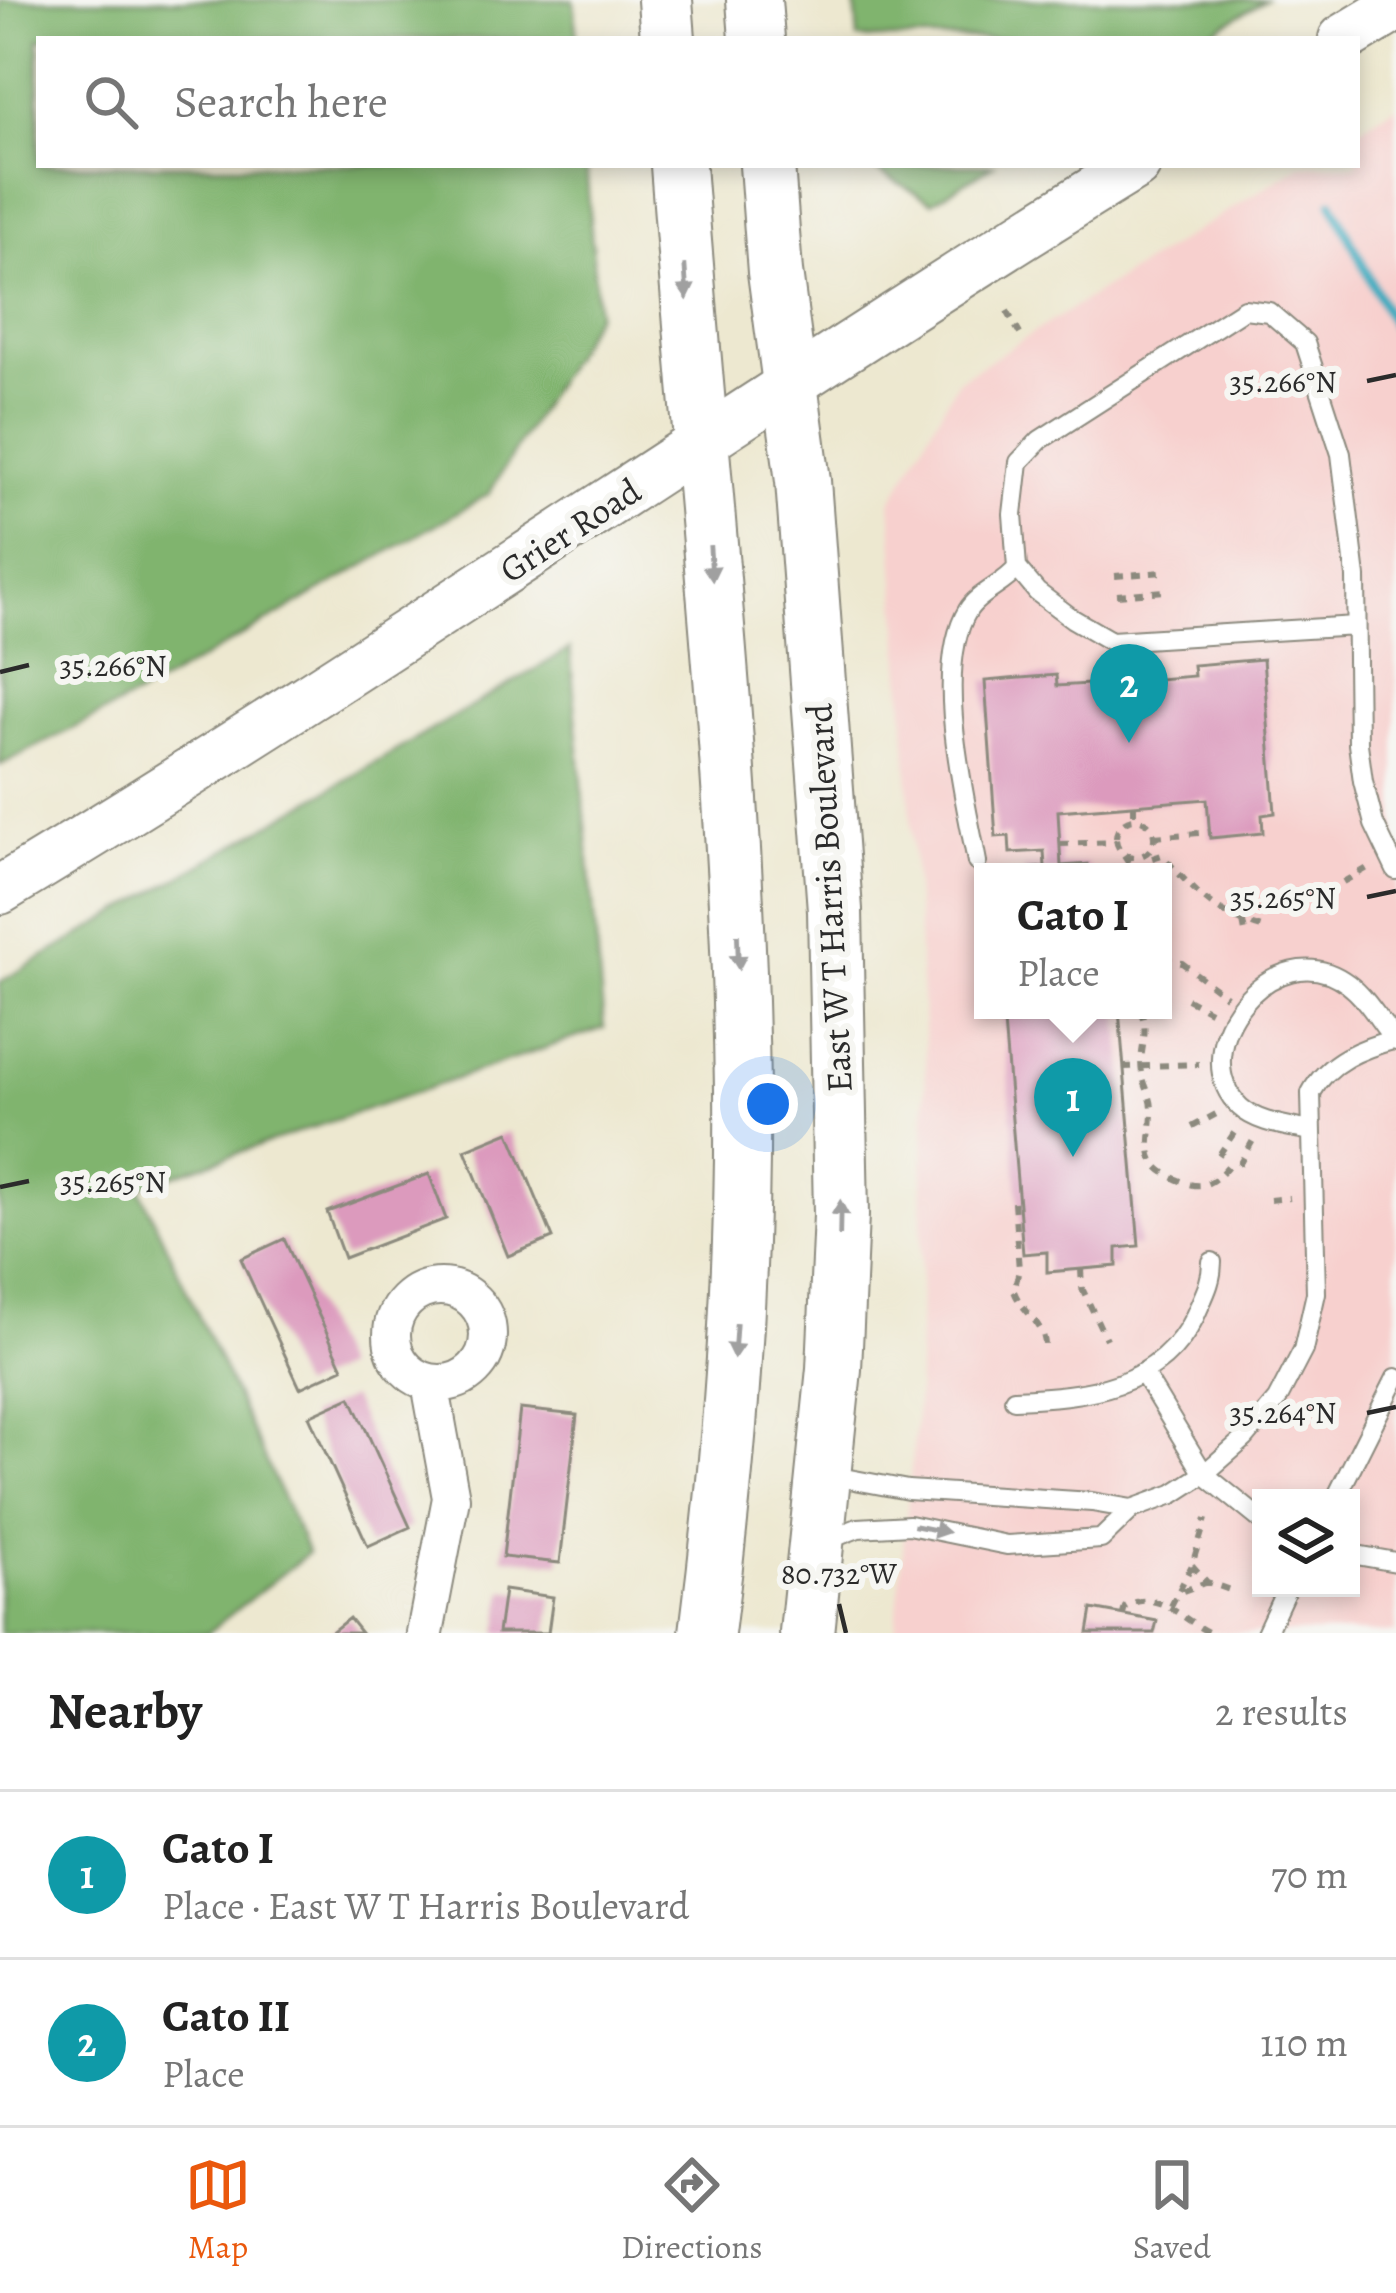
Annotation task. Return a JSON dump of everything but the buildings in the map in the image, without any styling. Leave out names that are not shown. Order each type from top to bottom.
[{"type":"main road","points":[[664,0],[668,36]]},
{"type":"main road","points":[[754,0],[757,36]]},
{"type":"main road","points":[[678,168],[727,777],[742,1090],[730,1419],[707,1633]]},
{"type":"main road","name":"East W T Harris Boulevard","points":[[767,168],[775,272],[803,482],[835,910],[841,1215],[825,1474],[806,1633]]},
{"type":"street","points":[[1348,36],[1396,7]]},
{"type":"street","name":"Grier Road","points":[[0,890],[422,627],[1131,168]]},
{"type":"street","points":[[424,1633],[451,1498],[430,1383]]},
{"type":"lane","points":[[1356,626],[1111,641],[1037,592],[1018,568],[1013,514],[1019,462],[1040,440],[1244,309],[1268,312],[1305,343],[1340,454],[1356,577],[1358,744],[1363,781],[1392,863]]},
{"type":"lane","points":[[977,862],[953,730],[959,628],[970,605],[1005,583],[1018,568]]},
{"type":"lane","points":[[818,1544],[859,1528],[908,1525],[1007,1545],[1101,1539],[1132,1509],[1173,1494],[1204,1474],[1245,1438],[1277,1400],[1303,1350],[1316,1293],[1311,1093],[1319,1077],[1356,1052],[1395,1040],[1346,982],[1317,972],[1281,974],[1256,986],[1232,1018],[1223,1046],[1225,1081],[1240,1107],[1265,1120],[1310,1131]]},
{"type":"lane","points":[[1014,1399],[1080,1396],[1143,1373],[1182,1343],[1212,1280],[1211,1262]]},
{"type":"lane","points":[[1143,1373],[1204,1474],[1252,1513]]},
{"type":"lane","points":[[1340,1489],[1396,1378]]},
{"type":"lane","points":[[825,1474],[908,1490],[1132,1509]]},
{"type":"lane","points":[[1360,1556],[1396,1562]]},
{"type":"lane","points":[[1265,1633],[1283,1597]]},
{"type":"path","points":[[1007,311],[1020,334]]},
{"type":"path","points":[[1115,576],[1164,572]]},
{"type":"path","points":[[1117,595],[1165,591]]},
{"type":"path","points":[[1121,659],[1123,682]]},
{"type":"path","points":[[1134,805],[1134,820]]},
{"type":"path","points":[[1131,863],[1116,842],[1121,825],[1134,820],[1149,825],[1154,837],[1143,863]]},
{"type":"path","points":[[1154,837],[1209,832]]},
{"type":"path","points":[[1060,844],[1116,842]]},
{"type":"path","points":[[1122,852],[1133,857],[1162,855],[1169,863]]},
{"type":"path","points":[[1343,882],[1392,863]]},
{"type":"path","points":[[1172,867],[1196,895],[1243,922],[1269,930]]},
{"type":"path","points":[[1243,922],[1246,938]]},
{"type":"path","points":[[1172,960],[1201,976]]},
{"type":"path","points":[[1144,1019],[1147,1028],[1142,1066],[1152,1102],[1147,1147],[1162,1170],[1190,1185],[1216,1180],[1232,1162]]},
{"type":"path","points":[[1123,1067],[1199,1064]]},
{"type":"path","points":[[1014,1202],[1019,1270],[1015,1291],[1046,1339],[1045,1348]]},
{"type":"path","points":[[1081,1269],[1082,1288],[1106,1339]]},
{"type":"path","points":[[1171,1606],[1192,1565],[1207,1519]]},
{"type":"path","points":[[1192,1565],[1207,1582],[1233,1591]]},
{"type":"path","points":[[1180,1594],[1207,1582]]},
{"type":"path","points":[[1123,1614],[1134,1602],[1171,1606],[1192,1625],[1210,1633]]},
{"type":"shaded area","points":[[1396,106],[1396,1633],[895,1633],[917,1407],[926,1062],[891,502],[958,380],[1296,168],[1360,168],[1360,128]]},
{"type":"green space","points":[[0,0],[574,0],[577,36],[36,36],[36,168],[586,168],[597,312],[489,494],[141,694],[0,765]]},
{"type":"green space","points":[[855,0],[1265,0],[1205,36],[858,36]]},
{"type":"green space","points":[[872,168],[988,168],[932,202]]},
{"type":"green space","points":[[570,649],[604,1028],[139,1187],[308,1553],[207,1633],[0,1633],[0,982]]},
{"type":"waterway","points":[[1332,202],[1396,332]]},
{"type":"place","name":"Cato II","points":[[1129,743]]},
{"type":"place","name":"Cato I","points":[[1073,1157]]}]
